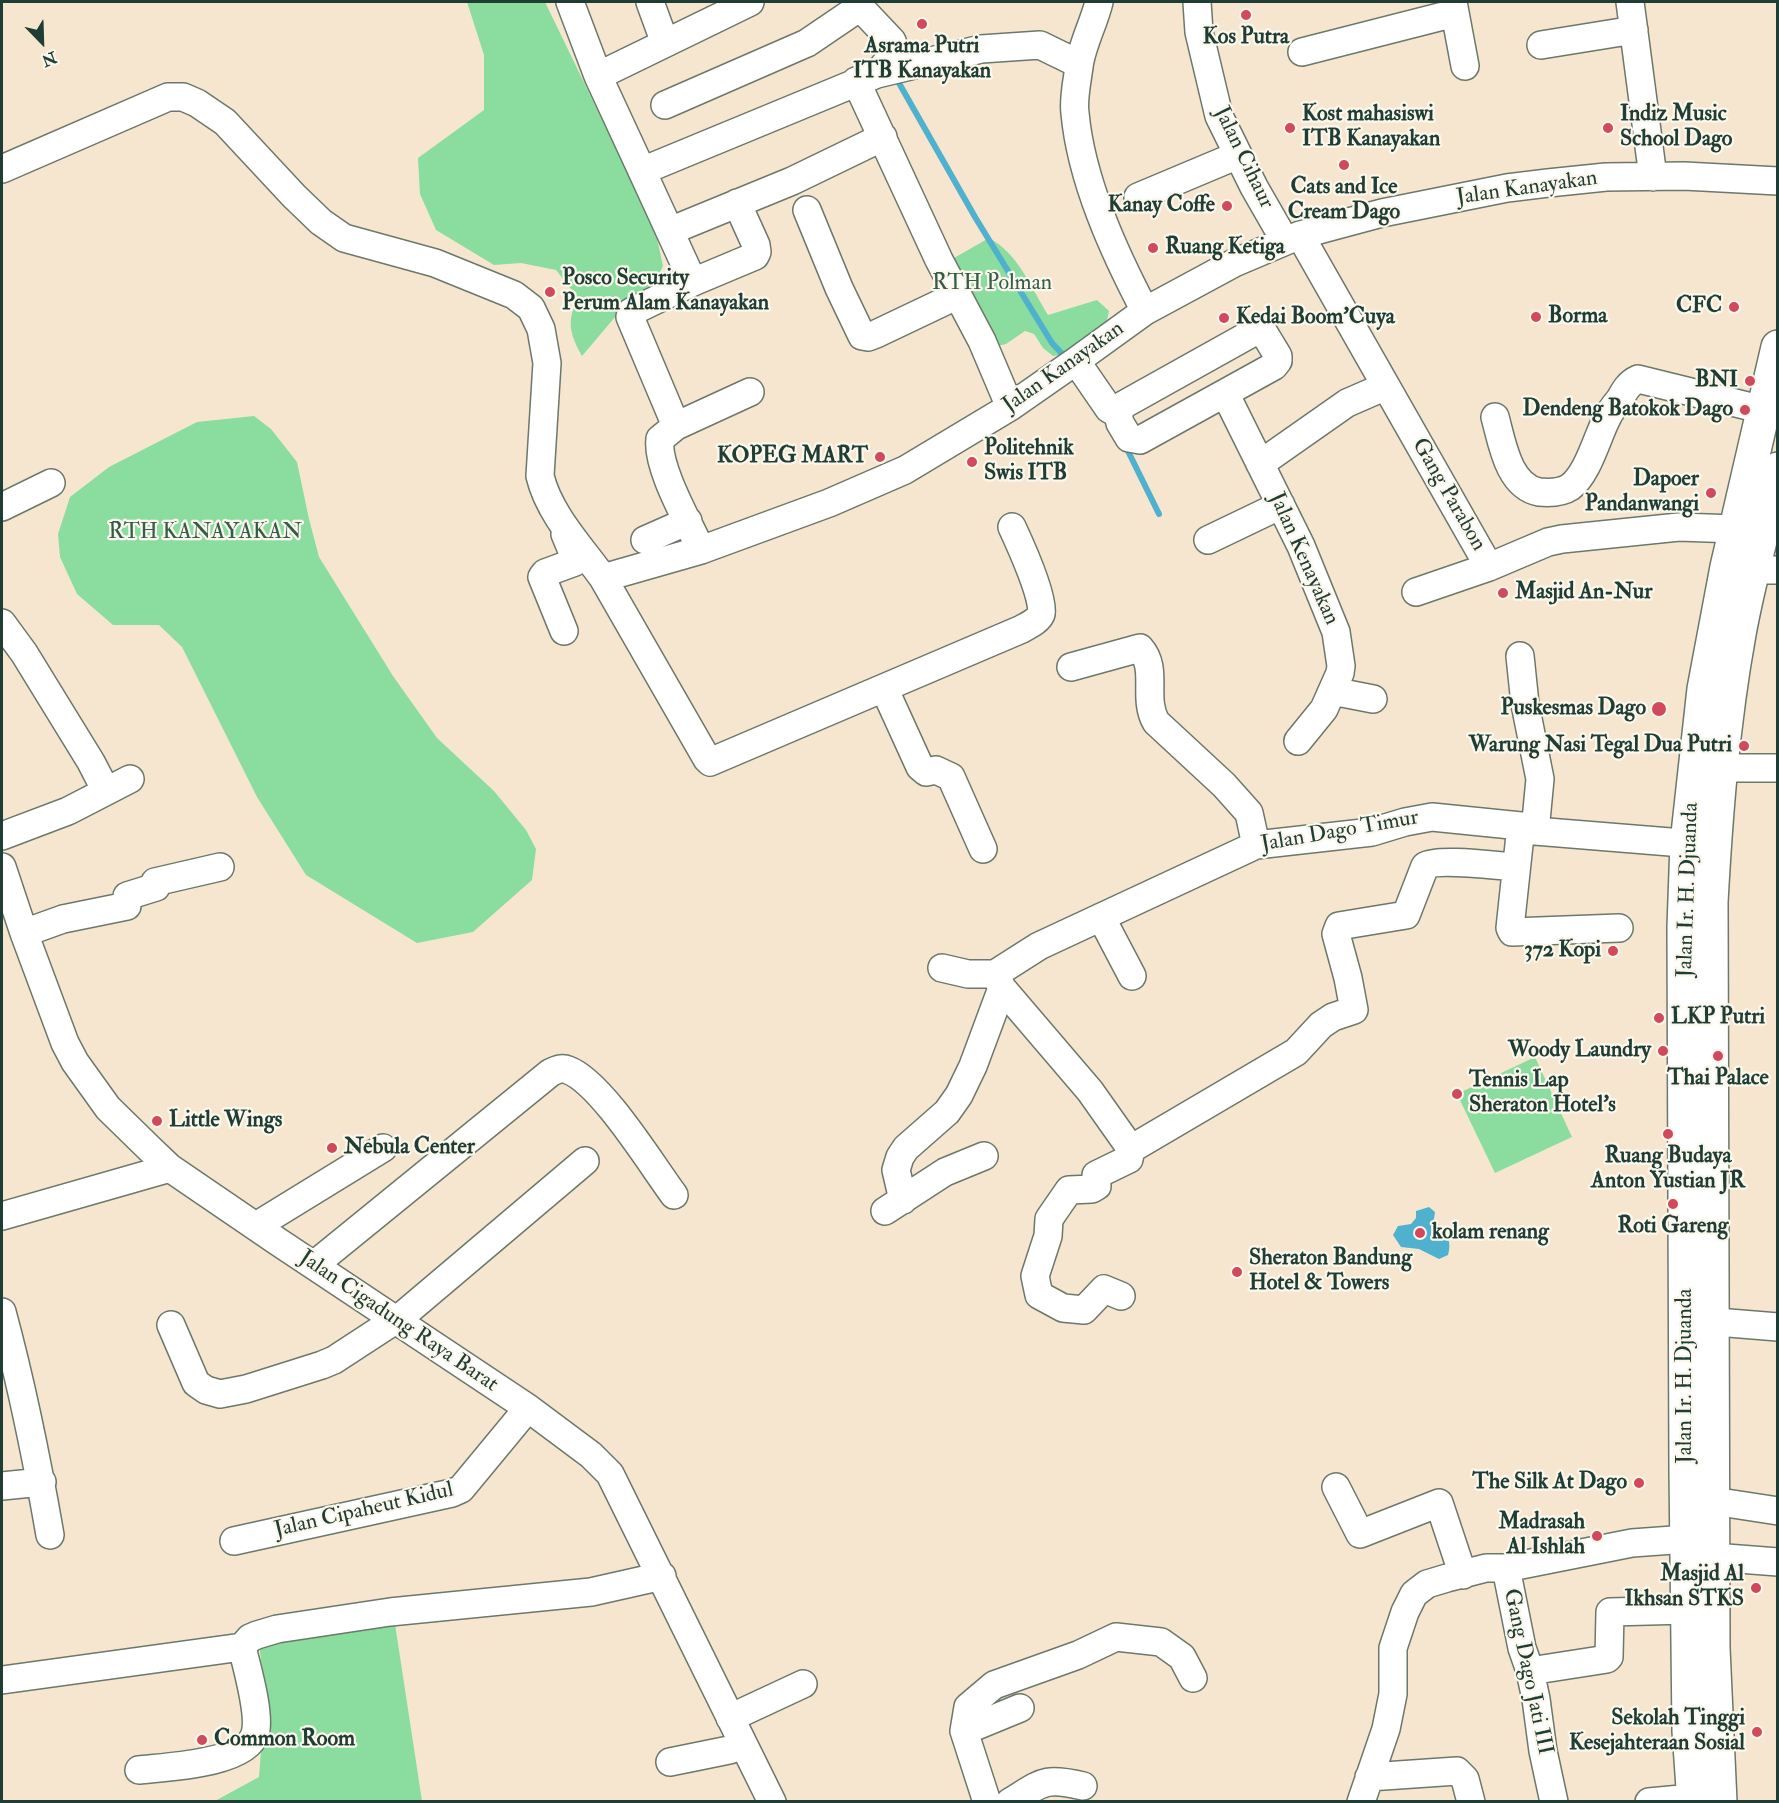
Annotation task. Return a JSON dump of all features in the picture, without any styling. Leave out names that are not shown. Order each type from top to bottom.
[{"type":"main road","name":"Jalan Ir. H. Djuanda","points":[[1701,844],[1720,768],[1739,631],[1753,569],[1759,526],[1764,410],[1778,347]]},
{"type":"main road","name":"Jalan Ir. H. Djuanda","points":[[1759,526],[1778,469]]},
{"type":"main road","name":"Jalan Ir. H. Djuanda","points":[[1707,1799],[1713,1648],[1700,1548],[1698,1321],[1710,1022],[1711,902],[1701,844],[1704,689],[1753,569]]},
{"type":"main road","name":"Jalan Ir. H. Djuanda","points":[[1698,1321],[1713,1501],[1700,1548],[1688,1610],[1689,1731],[1707,1799]]},
{"type":"street","points":[[570,2],[598,76],[693,282]]},
{"type":"street","points":[[650,2],[665,43]]},
{"type":"street","points":[[598,76],[750,2]]},
{"type":"street","points":[[1099,2],[1079,64],[1074,110],[1080,147],[1092,191],[1126,276],[1145,311]]},
{"type":"street","name":"Jalan Cihaur","points":[[1197,2],[1199,32],[1219,116],[1254,187],[1293,238]]},
{"type":"street","points":[[1630,2],[1653,177]]},
{"type":"street","points":[[665,105],[807,44],[857,4],[892,41],[894,46],[893,53],[867,78]]},
{"type":"street","points":[[1302,52],[1454,7],[1465,66]]},
{"type":"street","points":[[1541,45],[1634,30]]},
{"type":"street","points":[[642,171],[867,78],[981,49],[1040,45],[1079,64]]},
{"type":"street","points":[[867,78],[883,137],[939,260],[982,341],[1010,407]]},
{"type":"street","points":[[2,169],[168,97],[183,97],[197,103],[225,122],[294,196],[321,222],[344,238],[435,263],[514,295],[531,308],[541,329],[547,363],[540,476],[543,489],[566,528],[603,578],[684,721],[710,762],[1022,629],[1038,618],[1042,611],[1039,593],[1012,527]]},
{"type":"street","points":[[670,231],[792,181],[883,137]]},
{"type":"street","points":[[1138,196],[1238,155]]},
{"type":"street","name":"Jalan Kanayakan","points":[[603,578],[701,550],[829,503],[905,470],[1010,407],[1145,311],[1234,263],[1293,238],[1382,213],[1507,188],[1606,177],[1684,176],[1778,181]]},
{"type":"street","points":[[676,426],[630,314],[693,282],[755,256],[756,245],[737,203]]},
{"type":"street","points":[[807,210],[839,288],[862,336],[868,337],[876,334],[958,295]]},
{"type":"street","name":"Gang Parabon","points":[[1293,238],[1386,386],[1490,567],[1548,542],[1562,539],[1679,527],[1759,526]]},
{"type":"street","points":[[1261,328],[1278,356],[1278,361],[1274,366],[1140,440],[1130,438],[1120,423],[1118,414],[1123,405],[1261,328]]},
{"type":"street","points":[[1076,362],[1109,409],[1118,414]]},
{"type":"street","points":[[1495,417],[1512,471],[1523,486],[1534,491],[1548,493],[1561,491],[1571,486],[1580,476],[1607,416],[1631,382],[1638,379],[1764,410]]},
{"type":"street","points":[[1260,464],[1347,403],[1386,386]]},
{"type":"street","points":[[701,550],[670,481],[659,447],[660,439],[676,426],[750,392]]},
{"type":"street","name":"Jalan Kenayakan","points":[[1225,393],[1301,546],[1336,632],[1340,674],[1324,709],[1298,741]]},
{"type":"street","points":[[2,507],[51,483]]},
{"type":"street","points":[[551,503],[575,558],[572,564],[545,573],[542,577],[564,631]]},
{"type":"street","points":[[1208,540],[1281,505]]},
{"type":"street","points":[[645,540],[688,521]]},
{"type":"street","points":[[1416,592],[1490,567]]},
{"type":"street","points":[[2,623],[24,653],[91,762],[106,791]]},
{"type":"street","points":[[1071,668],[1140,648],[1149,665],[1150,711],[1156,722],[1224,785],[1249,813],[1256,845]]},
{"type":"street","points":[[1520,656],[1525,704],[1540,779],[1516,867],[1510,928],[1512,932],[1619,928]]},
{"type":"street","points":[[884,688],[920,767],[926,772],[936,770],[951,777],[983,849]]},
{"type":"street","points":[[1332,691],[1373,699]]},
{"type":"street","points":[[1720,768],[1778,768]]},
{"type":"street","points":[[2,836],[69,810],[130,779]]},
{"type":"street","name":"Jalan Dago Timur","points":[[999,981],[1039,946],[1256,845],[1372,832],[1432,817],[1701,844]]},
{"type":"street","points":[[1131,1149],[1296,1052],[1321,1025],[1333,1017],[1354,1010],[1336,934],[1337,929],[1342,925],[1406,915],[1425,866],[1428,864],[1516,867]]},
{"type":"street","name":"Jalan Cigadung Raya Barat","points":[[2,867],[65,1043],[75,1062],[108,1107],[170,1168],[528,1408],[591,1455],[610,1474],[772,1802]]},
{"type":"street","points":[[24,933],[63,920],[128,906],[127,896],[156,887],[155,882],[220,867]]},
{"type":"street","points":[[1101,917],[1132,976]]},
{"type":"street","points":[[942,968],[999,981],[1090,1091],[1131,1149],[1129,1159],[1096,1175],[1097,1186],[1092,1189],[1069,1190],[1049,1219],[1048,1236],[1035,1276],[1039,1295],[1063,1308],[1083,1310],[1104,1289],[1121,1296]]},
{"type":"street","points":[[984,1156],[945,1172],[894,1205],[896,1170],[900,1157],[906,1148],[947,1112],[959,1095],[973,1066],[999,981]]},
{"type":"street","points":[[314,1265],[557,1069],[566,1069],[573,1073],[591,1086],[608,1103],[674,1194]]},
{"type":"street","points":[[256,1226],[383,1148]]},
{"type":"street","points":[[171,1325],[196,1383],[206,1390],[220,1394],[260,1385],[322,1365],[395,1321],[585,1161]]},
{"type":"street","points":[[2,1216],[170,1168]]},
{"type":"street","points":[[2,1312],[19,1375],[42,1482],[50,1535]]},
{"type":"street","points":[[1698,1321],[1778,1327]]},
{"type":"street","name":"Jalan Cipaheut Kidul","points":[[234,1541],[452,1493],[461,1489],[528,1408]]},
{"type":"street","points":[[2,1486],[42,1482]]},
{"type":"street","points":[[1336,1487],[1360,1534],[1439,1503],[1463,1575]]},
{"type":"street","points":[[1713,1501],[1778,1511]]},
{"type":"street","points":[[1506,1568],[1632,1542],[1700,1548],[1778,1562]]},
{"type":"street","name":"Gang Dago Jati III","points":[[1365,1789],[1386,1729],[1393,1694],[1394,1648],[1405,1612],[1414,1594],[1427,1584],[1486,1568],[1506,1568],[1522,1648],[1530,1671],[1554,1802]]},
{"type":"street","points":[[2,1680],[242,1647],[250,1638],[277,1629],[390,1612],[591,1592],[662,1576]]},
{"type":"street","points":[[1530,1671],[1609,1657],[1610,1612],[1688,1610]]},
{"type":"street","points":[[987,1802],[964,1731],[968,1707],[994,1685],[1078,1655],[1116,1637],[1161,1642],[1182,1657],[1193,1678]]},
{"type":"street","points":[[139,1770],[202,1762],[234,1753],[249,1745],[255,1734],[256,1712],[242,1647]]},
{"type":"street","points":[[730,1718],[803,1684]]},
{"type":"street","points":[[964,1731],[1020,1708]]},
{"type":"street","points":[[670,1762],[743,1745]]},
{"type":"street","points":[[1365,1789],[1457,1771],[1465,1779],[1471,1802]]},
{"type":"street","points":[[1010,1802],[1046,1782],[1064,1782],[1083,1786]]},
{"type":"street","points":[[1649,1802],[1707,1799]]},
{"type":"green space","points":[[467,2],[545,2],[655,229],[663,266],[653,286],[621,310],[582,356],[571,328],[572,314],[578,298],[556,270],[521,263],[494,265],[436,230],[420,194],[418,158],[484,110],[484,55]]},
{"type":"green space","name":"RTH Polman","points":[[989,238],[1016,262],[1048,315],[1097,300],[1109,311],[1106,325],[1062,355],[1053,356],[1043,348],[1034,334],[1025,331],[1006,344],[993,347],[947,262]]},
{"type":"green space","name":"RTH KANAYAKAN","points":[[254,416],[271,429],[297,462],[319,557],[393,676],[437,738],[494,791],[526,830],[536,849],[532,880],[473,932],[417,943],[306,875],[257,797],[182,647],[159,625],[113,625],[77,594],[60,557],[58,534],[70,497],[109,467],[197,422]]},
{"type":"green space","points":[[1535,1057],[1572,1137],[1495,1173],[1457,1094]]},
{"type":"green space","points":[[395,1624],[422,1801],[213,1802],[259,1777],[265,1697],[259,1642]]},
{"type":"water","name":"kolam renang","points":[[1429,1207],[1435,1212],[1434,1219],[1447,1236],[1449,1244],[1448,1255],[1439,1259],[1419,1249],[1401,1247],[1393,1235],[1398,1226],[1411,1224],[1416,1218],[1416,1211]]},
{"type":"waterway","points":[[895,76],[975,217],[1052,343],[1067,359]]},
{"type":"waterway","points":[[1125,445],[1159,514]]},
{"type":"place","name":"Kos Putra","points":[[1246,15]]},
{"type":"place","name":"Asrama Putri ITB Kanayakan","points":[[922,24]]},
{"type":"place","name":"Kost mahasiswi ITB Kanayakan","points":[[1290,128]]},
{"type":"place","name":"Indiz Music School Dago","points":[[1608,128]]},
{"type":"place","name":"Cats and Ice Cream Dago","points":[[1344,165]]},
{"type":"place","name":"Kanay Coffe","points":[[1227,206]]},
{"type":"place","name":"Ruang Ketiga","points":[[1153,248]]},
{"type":"place","name":"Posco Security Perum Alam Kanayakan","points":[[550,292]]},
{"type":"place","name":"CFC","points":[[1734,307]]},
{"type":"place","name":"Borma","points":[[1536,317]]},
{"type":"place","name":"Kedai Boom'Cuya","points":[[1224,318]]},
{"type":"place","name":"BNI","points":[[1750,381]]},
{"type":"place","name":"Dendeng Batokok Dago","points":[[1745,410]]},
{"type":"place","name":"KOPEG MART","points":[[880,457]]},
{"type":"place","name":"Politehnik Swis ITB","points":[[972,462]]},
{"type":"place","name":"Dapoer Pandanwangi","points":[[1711,493]]},
{"type":"place","name":"Masjid An-Nur","points":[[1503,593]]},
{"type":"place","name":"Puskesmas Dago","points":[[1659,709]]},
{"type":"place","name":"Warung Nasi Tegal Dua Putri","points":[[1744,746]]},
{"type":"place","name":"372 Kopi","points":[[1613,951]]},
{"type":"place","name":"LKP Putri","points":[[1659,1018]]},
{"type":"place","name":"Woody Laundry","points":[[1663,1051]]},
{"type":"place","name":"Thai Palace","points":[[1718,1056]]},
{"type":"place","name":"Tennis Lap Sheraton Hotel's","points":[[1457,1094]]},
{"type":"place","name":"Little Wings","points":[[157,1121]]},
{"type":"place","name":"Ruang Budaya Anton Yustian JR","points":[[1668,1134]]},
{"type":"place","name":"Nebula Center","points":[[332,1148]]},
{"type":"place","name":"Roti Gareng","points":[[1673,1204]]},
{"type":"place","name":"kolam renang","points":[[1420,1233]]},
{"type":"place","name":"Sheraton Bandung Hotel & Towers","points":[[1237,1272]]},
{"type":"place","name":"The Silk At Dago","points":[[1639,1483]]},
{"type":"place","name":"Madrasah Al Ishlah","points":[[1597,1536]]},
{"type":"place","name":"Masjid Al Ikhsan STKS","points":[[1756,1588]]},
{"type":"place","name":"Sekolah Tinggi Kesejahteraan Sosial","points":[[1757,1732]]},
{"type":"place","name":"Common Room","points":[[202,1740]]}]
